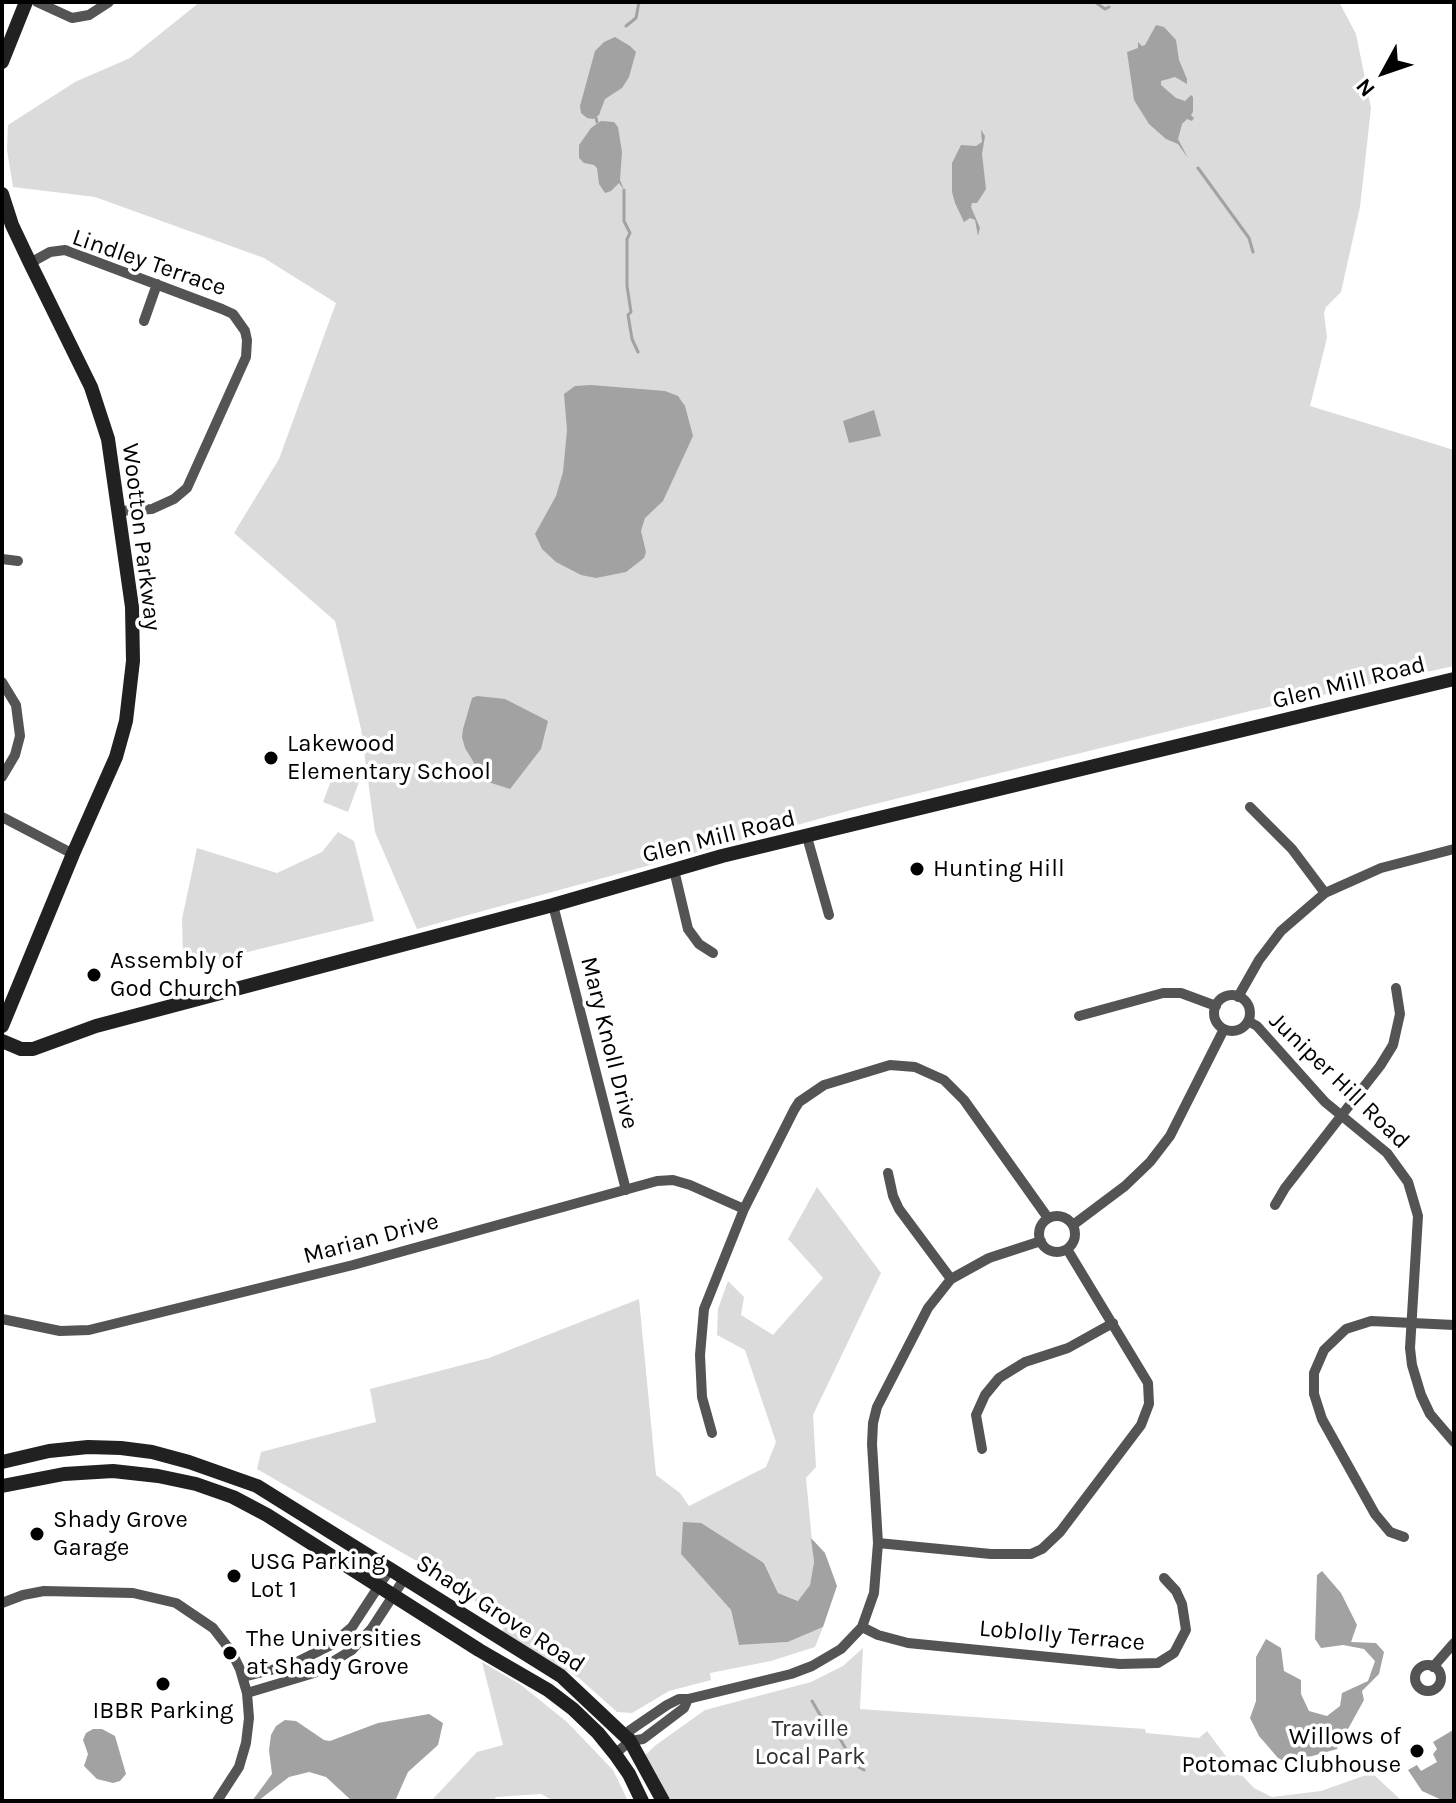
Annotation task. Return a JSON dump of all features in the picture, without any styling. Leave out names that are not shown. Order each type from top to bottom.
[{"type":"main road","points":[[2,62],[26,2]]},
{"type":"main road","name":"Wootton Parkway","points":[[2,194],[12,225],[91,387],[108,439],[132,607],[131,690],[116,757],[2,1026]]},
{"type":"main road","name":"Glen Mill Road","points":[[2,1041],[21,1049],[33,1049],[96,1026],[674,870],[1454,679]]},
{"type":"main road","name":"Shady Grove Road","points":[[2,1462],[49,1451],[88,1447],[152,1452],[257,1486],[561,1676],[630,1741],[663,1801]]},
{"type":"main road","name":"Shady Grove Road","points":[[2,1486],[64,1474],[113,1471],[196,1484],[233,1497],[267,1515],[548,1690],[590,1725],[615,1754],[642,1801]]},
{"type":"street","points":[[37,2],[72,18],[89,15],[109,2]]},
{"type":"street","name":"Lindley Terrace","points":[[30,263],[50,252],[65,250],[233,314],[245,331],[246,357],[187,488],[174,499],[152,509],[119,511]]},
{"type":"street","points":[[144,321],[157,284]]},
{"type":"street","points":[[2,559],[18,561]]},
{"type":"street","points":[[2,682],[16,705],[20,736],[15,755],[2,777]]},
{"type":"street","points":[[1250,807],[1292,849],[1325,893]]},
{"type":"street","points":[[2,817],[73,854]]},
{"type":"street","points":[[807,837],[829,915]]},
{"type":"street","points":[[1238,997],[1275,939],[1294,918],[1325,893],[1381,868],[1454,849]]},
{"type":"street","points":[[674,870],[688,929],[699,944],[713,953]]},
{"type":"street","name":"Mary Knoll Drive","points":[[553,905],[626,1190]]},
{"type":"street","points":[[1275,1205],[1393,1045],[1400,1014],[1396,988]]},
{"type":"street","points":[[1079,1016],[1163,993],[1181,993],[1216,1006]]},
{"type":"street","points":[[1238,997],[1247,1004],[1248,1021],[1240,1029],[1224,1029],[1214,1017],[1216,1006],[1222,998],[1238,997]]},
{"type":"street","name":"Juniper Hill Road","points":[[1248,1021],[1257,1026],[1310,1086],[1395,1161],[1408,1182],[1415,1197],[1418,1228],[1410,1348],[1421,1395],[1437,1424],[1454,1442]]},
{"type":"street","points":[[1073,1225],[1125,1186],[1150,1162],[1170,1136],[1224,1029]]},
{"type":"street","points":[[712,1433],[702,1397],[700,1355],[704,1309],[744,1209],[799,1102],[824,1085],[890,1065],[915,1067],[944,1080],[964,1100],[1048,1218]]},
{"type":"street","points":[[888,1173],[899,1209],[951,1279]]},
{"type":"street","name":"Marian Drive","points":[[2,1319],[60,1331],[89,1330],[353,1265],[657,1181],[673,1180],[744,1209]]},
{"type":"street","points":[[1065,1217],[1073,1225],[1074,1241],[1067,1249],[1055,1252],[1044,1246],[1040,1231],[1048,1218],[1065,1217]]},
{"type":"street","points":[[615,1754],[630,1741],[629,1731],[679,1699],[791,1674],[812,1666],[841,1649],[862,1627],[874,1593],[878,1543],[872,1444],[877,1407],[928,1308],[951,1279],[989,1258],[1041,1241]]},
{"type":"street","points":[[878,1543],[1015,1556],[1031,1554],[1049,1543],[1134,1436],[1146,1414],[1148,1383],[1067,1249]]},
{"type":"street","points":[[1404,1537],[1390,1532],[1375,1514],[1316,1406],[1314,1373],[1324,1350],[1346,1329],[1371,1321],[1454,1325]]},
{"type":"street","points":[[982,1449],[976,1415],[985,1395],[999,1378],[1025,1362],[1068,1348],[1113,1323]]},
{"type":"street","points":[[243,1677],[291,1665],[320,1652],[352,1627],[390,1569]]},
{"type":"street","name":"Loblolly Terrace","points":[[862,1627],[908,1643],[1143,1666],[1158,1663],[1174,1653],[1186,1630],[1182,1604],[1176,1591],[1164,1578]]},
{"type":"street","points":[[247,1693],[295,1680],[329,1666],[362,1639],[404,1579]]},
{"type":"street","points":[[2,1603],[32,1593],[58,1591],[133,1593],[165,1599],[189,1610],[213,1628],[231,1651],[243,1677],[249,1718],[243,1756],[217,1801]]},
{"type":"street","points":[[1433,1667],[1454,1643]]},
{"type":"green space","points":[[200,2],[1339,2],[1356,34],[1371,108],[1360,207],[1341,292],[1324,313],[1327,338],[1310,406],[1454,450],[1454,666],[1250,711],[855,809],[417,929],[375,832],[361,729],[335,621],[234,533],[279,459],[336,303],[264,258],[95,197],[13,187],[7,150],[8,125],[75,82],[130,58]]},
{"type":"green space","points":[[349,765],[363,771],[348,812],[323,802],[332,778],[343,782]]},
{"type":"green space","points":[[338,832],[354,841],[374,921],[219,959],[183,958],[182,919],[197,848],[277,873],[322,852]]},
{"type":"green space","points":[[817,1187],[881,1273],[813,1415],[816,1467],[806,1478],[814,1562],[810,1585],[799,1601],[778,1593],[764,1562],[681,1554],[731,1610],[739,1645],[788,1642],[823,1627],[815,1647],[771,1661],[710,1673],[711,1680],[669,1691],[632,1713],[617,1712],[579,1678],[502,1632],[506,1623],[427,1567],[257,1469],[261,1452],[376,1422],[370,1389],[489,1358],[639,1299],[656,1475],[680,1493],[689,1506],[766,1467],[776,1442],[745,1350],[717,1335],[718,1309],[728,1281],[744,1297],[741,1315],[773,1335],[823,1278],[788,1239]]},
{"type":"green space","name":"Traville Local Park","points":[[863,1648],[860,1709],[1145,1729],[1146,1733],[1199,1738],[1207,1731],[1254,1788],[1272,1797],[1321,1791],[1372,1773],[1402,1801],[663,1801],[641,1759],[656,1745],[705,1710],[811,1682],[843,1666]]},
{"type":"green space","points":[[482,1662],[521,1685],[567,1722],[613,1770],[628,1801],[554,1801],[541,1794],[496,1797],[493,1801],[431,1801],[477,1752],[503,1745]]},
{"type":"shaded area","points":[[1156,25],[1164,27],[1176,40],[1179,60],[1187,79],[1187,84],[1175,77],[1161,81],[1161,85],[1176,98],[1185,101],[1191,95],[1193,97],[1191,115],[1194,118],[1182,124],[1178,139],[1188,158],[1178,144],[1166,139],[1149,124],[1134,100],[1127,52],[1138,48],[1138,42],[1145,45]]},
{"type":"shaded area","points":[[615,37],[636,52],[629,77],[622,88],[605,99],[599,115],[593,119],[587,118],[581,113],[580,106],[595,51]]},
{"type":"shaded area","points":[[601,121],[614,122],[618,127],[622,152],[620,180],[624,190],[619,183],[605,193],[599,184],[597,168],[579,158],[579,145],[591,128]]},
{"type":"shaded area","points":[[981,130],[985,136],[982,154],[986,189],[971,207],[980,228],[978,236],[975,220],[970,218],[964,222],[955,203],[952,163],[961,145],[976,146],[982,142]]},
{"type":"shaded area","points":[[575,386],[665,391],[678,396],[685,406],[693,436],[663,501],[645,518],[641,531],[646,552],[644,558],[626,572],[596,578],[581,575],[556,562],[542,549],[535,534],[556,496],[563,472],[567,430],[564,394]]},
{"type":"shaded area","points":[[874,410],[881,436],[849,443],[843,421]]},
{"type":"shaded area","points":[[472,698],[505,699],[548,721],[541,749],[510,789],[485,781],[465,748],[463,729]]},
{"type":"shaded area","points":[[683,1522],[701,1523],[764,1563],[778,1593],[798,1601],[810,1585],[814,1562],[811,1538],[825,1553],[837,1586],[823,1627],[788,1642],[739,1645],[731,1610],[681,1554]]},
{"type":"shaded area","points":[[1322,1571],[1341,1593],[1357,1625],[1351,1642],[1376,1643],[1384,1652],[1379,1674],[1362,1691],[1364,1700],[1337,1749],[1288,1763],[1278,1758],[1259,1736],[1250,1718],[1256,1701],[1256,1657],[1266,1639],[1281,1648],[1284,1671],[1301,1680],[1301,1694],[1309,1711],[1327,1716],[1340,1706],[1342,1693],[1368,1681],[1375,1661],[1364,1649],[1343,1645],[1321,1648],[1315,1639],[1317,1575]]},
{"type":"shaded area","points":[[429,1714],[443,1723],[438,1745],[408,1772],[395,1801],[352,1801],[326,1777],[309,1772],[289,1777],[258,1801],[252,1801],[272,1774],[271,1735],[276,1726],[285,1720],[296,1721],[330,1741],[378,1723]]},
{"type":"shaded area","points":[[102,1729],[115,1736],[126,1774],[120,1781],[113,1783],[97,1779],[84,1766],[88,1754],[83,1740],[86,1733]]},
{"type":"shaded area","points":[[1453,1730],[1454,1800],[1444,1801],[1422,1791],[1408,1770],[1417,1765],[1421,1771],[1437,1762],[1433,1754],[1437,1749],[1433,1742]]},
{"type":"waterway","points":[[626,26],[636,18],[639,2]]},
{"type":"waterway","points":[[1095,2],[1105,9],[1109,7]]},
{"type":"waterway","points":[[596,118],[597,122]]},
{"type":"waterway","points":[[1198,168],[1249,238],[1253,252]]},
{"type":"waterway","points":[[624,190],[624,221],[630,233],[627,239],[627,286],[631,312],[628,315],[632,339],[638,352]]},
{"type":"waterway","points":[[812,1701],[830,1732],[839,1737],[855,1765],[864,1770]]},
{"type":"place","name":"Lakewood Elementary School","points":[[271,758]]},
{"type":"place","name":"Hunting Hill","points":[[917,869]]},
{"type":"place","name":"Assembly of God Church","points":[[94,975]]},
{"type":"place","name":"Shady Grove Garage","points":[[37,1534]]},
{"type":"place","name":"USG Parking Lot 1","points":[[234,1576]]},
{"type":"place","name":"The Universities at Shady Grove","points":[[230,1653]]},
{"type":"place","name":"IBBR Parking","points":[[163,1684]]},
{"type":"place","name":"Willows of Potomac Clubhouse","points":[[1417,1751]]}]
